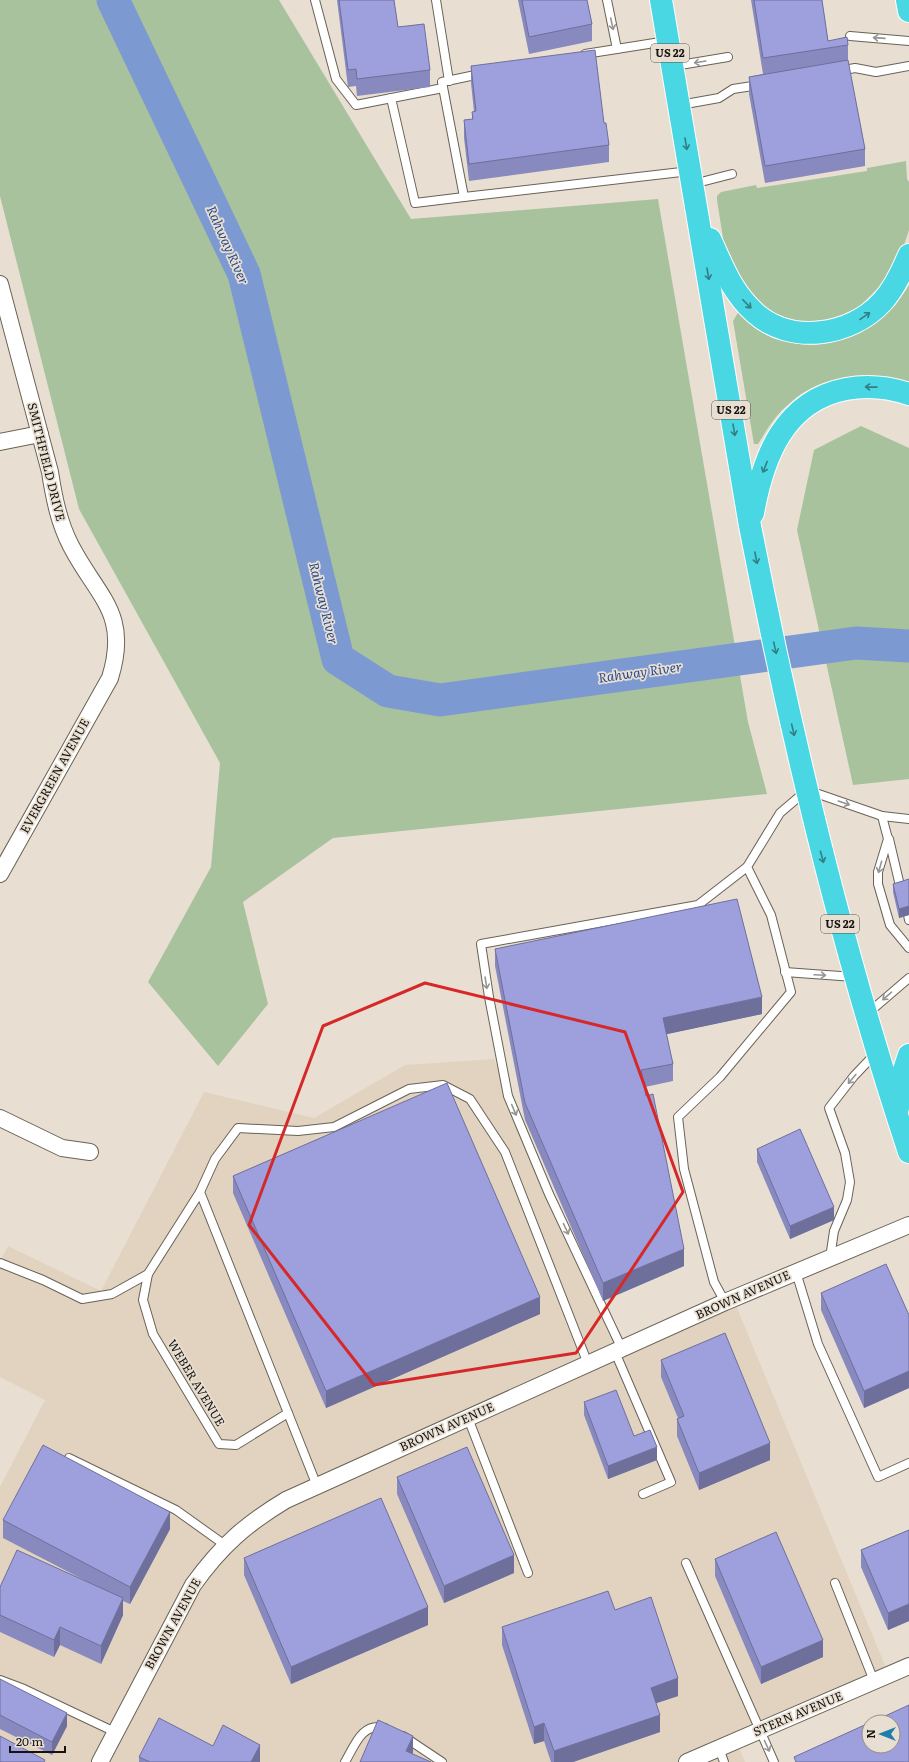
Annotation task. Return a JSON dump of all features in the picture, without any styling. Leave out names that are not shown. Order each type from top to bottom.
[{"type":"highway","name":"US 22","points":[[662,0],[750,526],[766,610],[818,838],[866,1015],[877,1052],[902,1121],[909,1152]]},
{"type":"highway","points":[[907,0],[909,11]]},
{"type":"highway","points":[[697,208],[725,274],[736,292],[757,315],[789,330],[813,333],[828,332],[856,322],[881,303],[890,292],[909,255]]},
{"type":"highway","points":[[750,526],[758,487],[768,457],[784,428],[799,410],[820,397],[853,388],[888,388],[909,394]]},
{"type":"highway","points":[[902,1121],[899,1093],[909,1055]]},
{"type":"street","name":"SMITHFIELD DRIVE","points":[[0,284],[50,472],[54,500],[61,522],[70,544],[81,564],[109,606],[115,624],[117,642],[115,660],[110,678]]},
{"type":"street","points":[[0,442],[40,434]]},
{"type":"street","name":"EVERGREEN AVENUE","points":[[2,867],[110,678]]},
{"type":"street","points":[[0,1118],[62,1148],[90,1152]]},
{"type":"street","name":"BROWN AVENUE","points":[[100,1762],[193,1585],[208,1564],[225,1545],[264,1513],[286,1500],[725,1302],[909,1225]]},
{"type":"street","name":"STERN AVENUE","points":[[687,1762],[721,1755],[759,1731],[909,1666]]},
{"type":"lane","points":[[315,0],[336,79],[356,105],[443,88]]},
{"type":"lane","points":[[436,0],[449,81]]},
{"type":"lane","points":[[607,0],[617,49]]},
{"type":"lane","points":[[850,36],[909,41]]},
{"type":"lane","points":[[580,55],[668,41]]},
{"type":"lane","points":[[672,66],[728,57]]},
{"type":"lane","points":[[832,72],[855,68],[876,72],[909,66]]},
{"type":"lane","points":[[464,197],[442,82],[485,73]]},
{"type":"lane","points":[[680,105],[719,98],[733,89],[764,84]]},
{"type":"lane","points":[[391,98],[415,203],[464,197],[732,174]]},
{"type":"lane","points":[[643,1494],[671,1482],[619,1350],[549,1194],[508,1096],[489,998],[481,944],[698,905],[747,867],[780,813],[807,790],[882,816],[909,820]]},
{"type":"lane","points":[[882,816],[901,890]]},
{"type":"lane","points":[[888,838],[878,872],[878,884],[890,925],[909,948]]},
{"type":"lane","points":[[725,1302],[714,1282],[684,1169],[678,1117],[720,1077],[790,992],[771,915],[747,867]]},
{"type":"lane","points":[[785,972],[855,977]]},
{"type":"lane","points":[[866,1015],[909,978]]},
{"type":"lane","points":[[830,1258],[834,1230],[848,1200],[850,1182],[845,1153],[829,1108],[854,1076],[877,1052]]},
{"type":"lane","points":[[0,1263],[43,1280],[82,1299],[112,1294],[148,1274],[200,1192],[215,1159],[238,1128],[298,1131],[334,1127],[409,1089],[443,1085],[470,1098],[505,1152],[588,1364]]},
{"type":"lane","points":[[200,1192],[317,1486]]},
{"type":"lane","points":[[796,1272],[818,1344],[878,1477],[909,1463]]},
{"type":"lane","name":"WEBER AVENUE","points":[[148,1274],[143,1300],[153,1334],[219,1444],[236,1446],[288,1413]]},
{"type":"lane","points":[[468,1418],[528,1574]]},
{"type":"lane","points":[[69,1458],[176,1510],[225,1545]]},
{"type":"lane","points":[[686,1563],[774,1762]]},
{"type":"lane","points":[[835,1583],[874,1681]]},
{"type":"lane","points":[[0,1680],[24,1689],[115,1732]]},
{"type":"lane","points":[[345,1762],[361,1734],[366,1729],[378,1727],[407,1737],[442,1762]]},
{"type":"highlighted area","points":[[425,983],[625,1032],[683,1192],[576,1353],[374,1385],[249,1225],[323,1026]]},
{"type":"shaded area","points":[[494,1059],[620,1353],[735,1303],[889,1675],[736,1741],[745,1762],[0,1762],[0,1487],[45,1400],[0,1377],[0,1262],[8,1246],[101,1291],[204,1092],[314,1118],[405,1065]]},
{"type":"green space","points":[[0,0],[279,0],[411,219],[658,199],[748,722],[767,794],[333,838],[243,902],[268,1004],[218,1066],[148,982],[211,867],[220,763],[79,509],[0,196]]},
{"type":"green space","points":[[906,161],[907,179],[909,182],[909,230],[900,257],[883,283],[858,308],[833,319],[808,323],[792,320],[771,312],[751,297],[726,257],[717,200],[717,196],[721,192],[756,185],[757,188],[867,171],[867,168]]},
{"type":"green space","points":[[909,285],[909,382],[862,376],[831,381],[816,386],[803,393],[785,407],[772,422],[758,444],[754,444],[733,321],[739,311],[748,322],[774,338],[799,344],[826,343],[850,337],[864,330],[901,297]]},
{"type":"green space","points":[[861,426],[909,448],[909,779],[853,785],[797,530],[814,450]]},
{"type":"building","points":[[339,0],[394,0],[398,27],[424,24],[430,70],[357,79],[356,69],[348,70]]},
{"type":"building","points":[[522,0],[587,0],[592,24],[529,37]]},
{"type":"building","points":[[754,0],[822,0],[828,41],[847,37],[848,45],[763,58]]},
{"type":"building","points":[[595,50],[604,123],[606,123],[609,145],[469,164],[464,120],[473,119],[472,112],[476,111],[471,66]]},
{"type":"building","points":[[848,60],[865,149],[765,166],[749,77]]},
{"type":"building","points":[[909,879],[909,906],[899,909],[893,884]]},
{"type":"building","points":[[737,899],[762,997],[663,1018],[673,1064],[641,1070],[646,1096],[653,1094],[684,1249],[603,1283],[525,1103],[495,949]]},
{"type":"building","points":[[447,1083],[540,1297],[326,1391],[233,1176]]},
{"type":"building","points":[[800,1129],[834,1207],[790,1226],[757,1149]]},
{"type":"building","points":[[886,1264],[909,1315],[909,1371],[864,1391],[821,1293]]},
{"type":"building","points":[[725,1333],[770,1443],[699,1473],[677,1419],[684,1416],[661,1360]]},
{"type":"building","points":[[616,1390],[634,1436],[650,1430],[657,1447],[608,1466],[584,1402]]},
{"type":"building","points":[[43,1445],[170,1512],[130,1587],[3,1520]]},
{"type":"building","points":[[467,1447],[514,1555],[444,1586],[397,1477]]},
{"type":"building","points":[[381,1498],[428,1607],[291,1667],[244,1558]]},
{"type":"building","points":[[909,1530],[909,1604],[888,1613],[861,1550]]},
{"type":"building","points":[[776,1532],[823,1640],[761,1667],[715,1559]]},
{"type":"building","points":[[17,1550],[123,1598],[101,1646],[60,1627],[54,1640],[0,1615],[0,1587]]},
{"type":"building","points":[[608,1591],[615,1610],[651,1597],[678,1678],[651,1688],[660,1715],[554,1751],[544,1723],[534,1727],[502,1627]]},
{"type":"building","points":[[0,1679],[67,1713],[52,1742],[0,1715]]},
{"type":"building","points":[[909,1705],[909,1762],[796,1762],[794,1757],[861,1727],[861,1754],[901,1754],[901,1714],[889,1714]]},
{"type":"building","points":[[159,1718],[213,1746],[223,1725],[260,1745],[251,1762],[150,1762],[139,1757]]},
{"type":"building","points":[[378,1720],[413,1736],[406,1751],[431,1762],[360,1762]]},
{"type":"building","points":[[0,1736],[45,1760],[44,1762],[0,1762]]},
{"type":"waterway","name":"Rahway River","points":[[113,0],[244,274],[338,659],[388,691],[440,700],[856,643],[909,646]]}]
